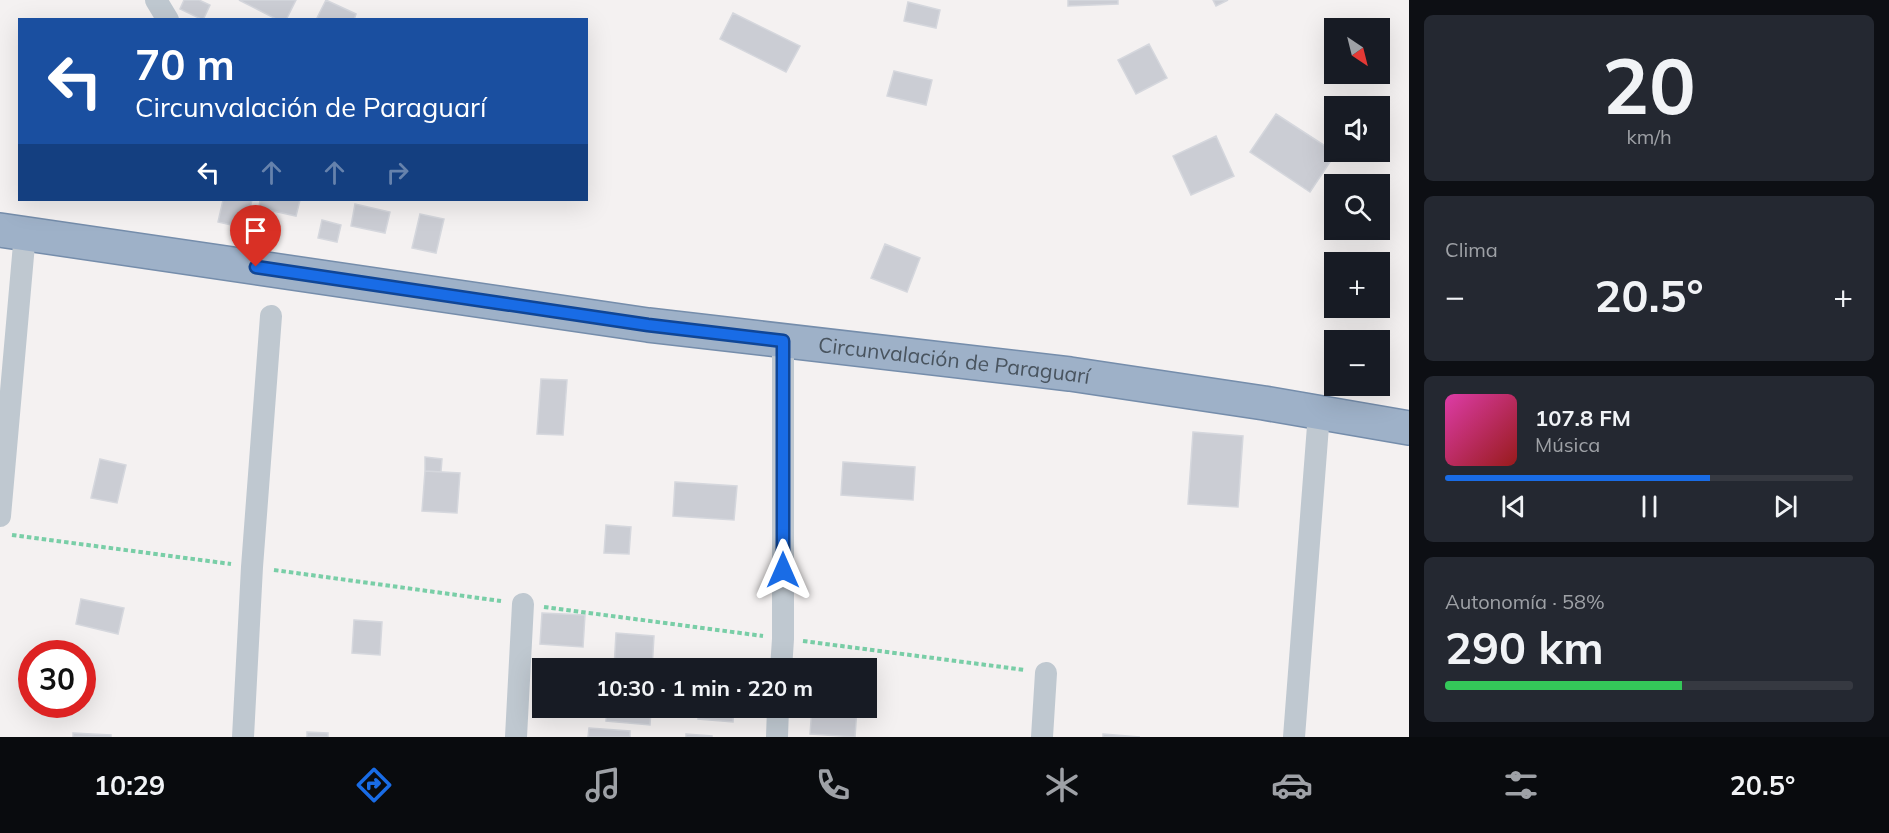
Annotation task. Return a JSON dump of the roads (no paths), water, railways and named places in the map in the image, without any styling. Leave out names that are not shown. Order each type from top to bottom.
[{"type":"highway","name":"Circunvalación de Paraguarí","points":[[13,231],[637,324],[1070,375],[1409,428]]},
{"type":"street","points":[[156,0],[167,18]]},
{"type":"street","points":[[0,516],[13,231]]},
{"type":"street","points":[[243,737],[252,567],[271,316]]},
{"type":"street","points":[[782,658],[783,341]]},
{"type":"street","points":[[1294,737],[1319,413]]},
{"type":"street","points":[[516,737],[523,604]]},
{"type":"street","points":[[1042,737],[1046,673]]},
{"type":"street","points":[[777,737],[778,718]]}]
